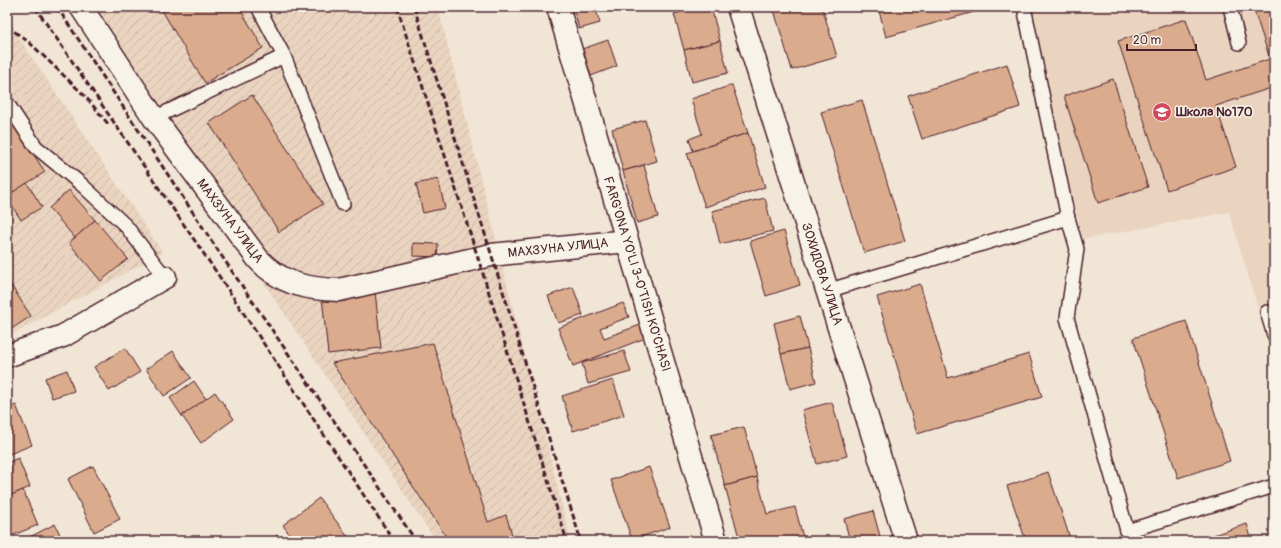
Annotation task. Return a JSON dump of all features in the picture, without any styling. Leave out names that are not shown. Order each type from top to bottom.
[{"type":"street","name":"МАХЗУНА УЛИЦА","points":[[82,7],[154,118],[258,259],[273,274],[292,283],[327,290],[339,290],[491,255],[627,241]]},
{"type":"street","name":"FARG'ONA YO'LI 3-O'TISH KO'CHASI","points":[[558,7],[716,541]]},
{"type":"street","name":"ЗОХИДОВА УЛИЦА","points":[[738,7],[906,541]]},
{"type":"street","points":[[7,356],[63,336],[165,277]]},
{"type":"lane","points":[[258,7],[284,56],[343,204]]},
{"type":"lane","points":[[1024,7],[1068,218],[1077,249],[1067,318],[1129,536],[1274,486]]},
{"type":"lane","points":[[1230,7],[1239,43]]},
{"type":"lane","points":[[154,118],[284,56]]},
{"type":"lane","points":[[7,103],[36,147],[81,184],[126,226],[165,277]]},
{"type":"lane","points":[[827,291],[1068,218]]},
{"type":"lane","points":[[1267,312],[1274,335]]},
{"type":"shaded area","points":[[77,7],[438,7],[571,541],[436,541],[154,118]]},
{"type":"shaded area","name":"Школа №170","points":[[1021,7],[1274,7],[1274,362],[1229,212],[1083,239]]},
{"type":"shaded area","points":[[7,20],[163,253],[7,337]]},
{"type":"building","points":[[160,7],[239,7],[263,48],[205,83]]},
{"type":"building","points":[[573,7],[595,7],[600,23],[579,29]]},
{"type":"building","points":[[701,7],[711,7],[720,41],[684,50],[674,14]]},
{"type":"building","points":[[773,7],[822,7],[837,57],[792,70]]},
{"type":"building","points":[[878,7],[988,7],[988,8],[886,37]]},
{"type":"building","points":[[1253,7],[1274,7],[1274,87],[1216,106],[1236,167],[1167,190],[1118,41],[1186,19],[1206,80],[1270,59]]},
{"type":"building","points":[[608,40],[617,66],[591,76],[582,49]]},
{"type":"building","points":[[720,41],[728,73],[692,82],[684,50]]},
{"type":"building","points":[[1007,64],[1020,107],[922,139],[908,96]]},
{"type":"building","points":[[1113,79],[1148,187],[1098,203],[1064,96]]},
{"type":"building","points":[[732,85],[748,133],[693,151],[689,139],[702,134],[691,99]]},
{"type":"building","points":[[252,95],[323,204],[279,232],[209,123]]},
{"type":"building","points":[[862,100],[905,241],[864,253],[821,112]]},
{"type":"building","points":[[8,115],[45,172],[7,196],[7,116]]},
{"type":"building","points":[[645,120],[657,161],[623,171],[612,129]]},
{"type":"building","points":[[748,133],[765,187],[705,207],[687,153]]},
{"type":"building","points":[[644,165],[658,217],[637,223],[623,171]]},
{"type":"building","points":[[438,179],[445,208],[423,213],[416,184]]},
{"type":"building","points":[[27,183],[42,207],[21,220],[7,196]]},
{"type":"building","points":[[69,190],[95,220],[75,238],[49,208]]},
{"type":"building","points":[[765,198],[773,231],[720,244],[712,211]]},
{"type":"building","points":[[95,220],[128,259],[101,281],[69,243]]},
{"type":"building","points":[[784,231],[800,285],[766,296],[750,241]]},
{"type":"building","points":[[413,243],[438,244],[437,257],[413,256]]},
{"type":"building","points":[[7,279],[31,316],[7,332]]},
{"type":"building","points":[[920,284],[948,378],[1029,354],[1042,397],[917,434],[877,297]]},
{"type":"building","points":[[573,287],[583,315],[558,323],[548,296]]},
{"type":"building","points":[[375,291],[381,348],[328,354],[322,297]]},
{"type":"building","points":[[623,303],[629,317],[600,328],[604,338],[643,324],[648,337],[573,366],[558,328]]},
{"type":"building","points":[[800,316],[808,348],[781,354],[774,323]]},
{"type":"building","points":[[1186,321],[1230,461],[1178,478],[1133,338]]},
{"type":"building","points":[[433,343],[488,522],[506,515],[514,541],[449,541],[332,363]]},
{"type":"building","points":[[125,348],[140,372],[109,391],[94,367]]},
{"type":"building","points":[[808,348],[816,382],[790,389],[781,354]]},
{"type":"building","points":[[173,351],[191,378],[164,396],[146,369]]},
{"type":"building","points":[[624,351],[631,372],[588,384],[582,363]]},
{"type":"building","points":[[67,370],[74,391],[52,398],[45,378]]},
{"type":"building","points":[[613,380],[624,415],[573,431],[562,396]]},
{"type":"building","points":[[194,381],[206,399],[182,416],[170,398]]},
{"type":"building","points":[[215,392],[234,419],[201,443],[182,416]]},
{"type":"building","points":[[832,402],[847,456],[817,464],[802,410]]},
{"type":"building","points":[[16,405],[32,445],[7,455],[7,409]]},
{"type":"building","points":[[744,427],[757,477],[725,486],[711,435]]},
{"type":"building","points":[[18,458],[30,487],[7,497],[7,463]]},
{"type":"building","points":[[93,466],[120,519],[94,532],[68,479]]},
{"type":"building","points":[[649,467],[670,527],[632,540],[611,480]]},
{"type":"building","points":[[1048,472],[1071,541],[1026,541],[1007,486]]},
{"type":"building","points":[[757,477],[767,514],[795,507],[804,541],[740,541],[725,486]]},
{"type":"building","points":[[23,490],[38,525],[11,536],[7,526],[7,497]]},
{"type":"building","points":[[319,498],[351,541],[294,541],[283,525]]},
{"type":"building","points":[[873,511],[881,540],[850,541],[844,519]]},
{"type":"building","points":[[55,524],[63,541],[22,541]]},
{"type":"building","points":[[1247,524],[1252,541],[1195,541]]},
{"type":"building","points":[[278,535],[282,541],[268,541]]},
{"type":"railway","points":[[35,7],[219,276],[394,541]]},
{"type":"railway","points":[[57,7],[223,258],[416,541]]},
{"type":"railway","points":[[397,7],[567,541]]},
{"type":"railway","points":[[414,7],[581,541]]},
{"type":"railway","points":[[7,26],[30,43],[84,95],[109,125]]},
{"type":"place","name":"Школа №170","points":[[1162,112]]}]
